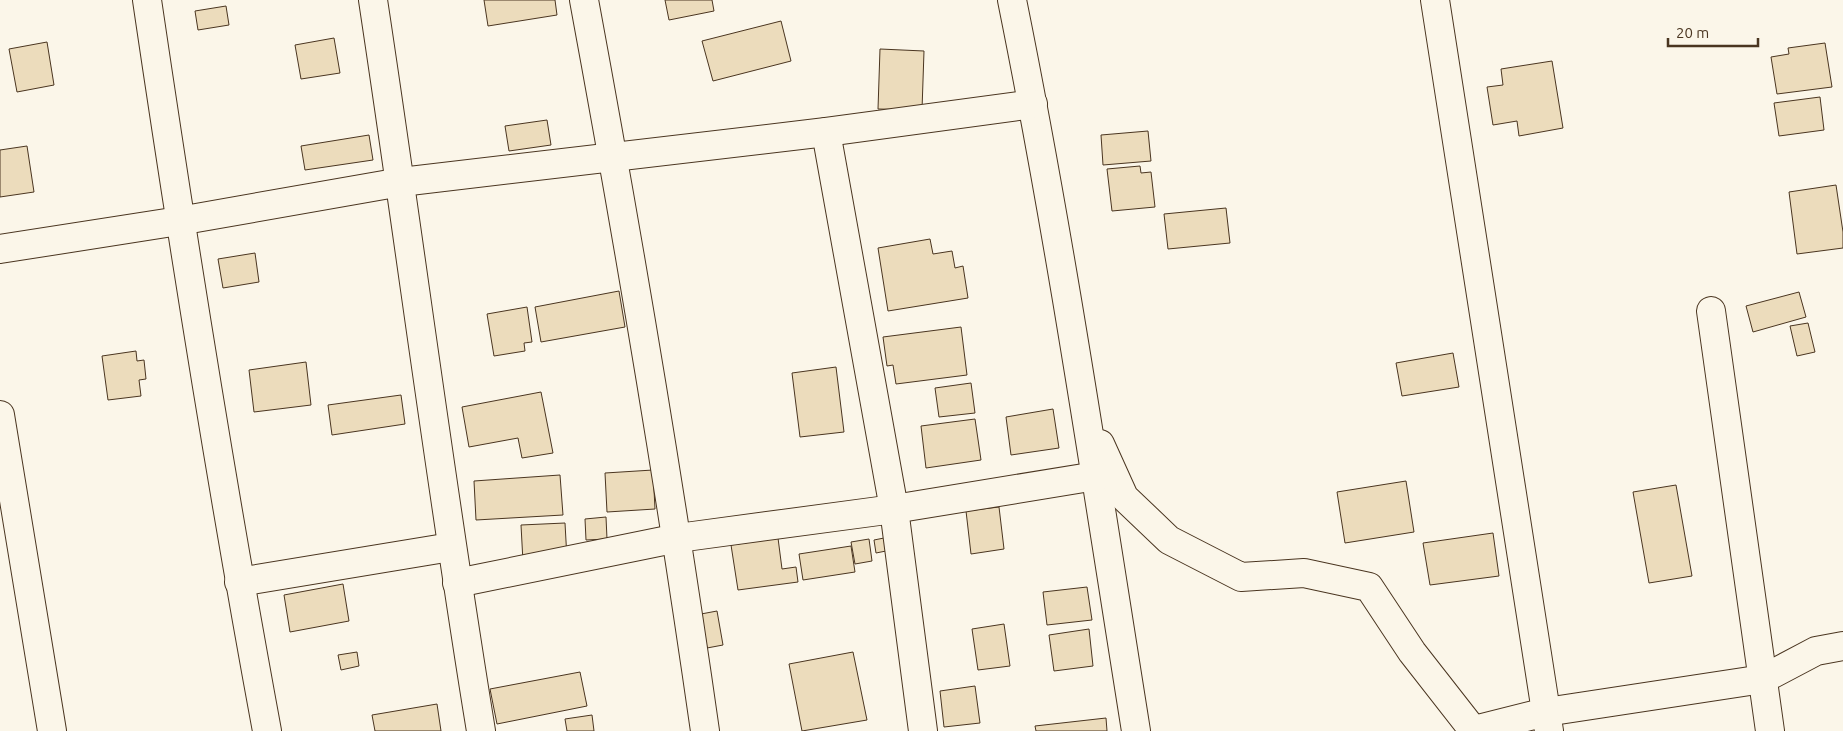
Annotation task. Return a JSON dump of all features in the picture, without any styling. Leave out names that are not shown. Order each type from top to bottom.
[{"type":"street","points":[[147,0],[179,221],[239,582],[267,731]]},
{"type":"street","points":[[373,0],[401,182],[451,546],[481,731]]},
{"type":"street","points":[[584,0],[613,157],[678,538],[705,731]]},
{"type":"street","points":[[1012,0],[1033,104],[1086,413],[1136,731]]},
{"type":"street","points":[[1435,0],[1548,722]]},
{"type":"street","points":[[0,249],[179,221],[401,182],[826,132],[1033,104]]},
{"type":"street","points":[[826,132],[894,509],[924,731]]},
{"type":"street","points":[[1712,311],[1770,731]]},
{"type":"street","points":[[1086,413],[1124,497],[1169,540],[1241,577],[1304,573],[1369,586],[1412,652],[1472,731],[1548,722],[1763,679],[1816,651],[1843,646]]},
{"type":"street","points":[[0,415],[52,731]]},
{"type":"street","points":[[457,583],[678,538],[894,509],[1096,476]]},
{"type":"street","points":[[239,582],[451,546]]},
{"type":"building","points":[[484,0],[555,0],[557,15],[488,26]]},
{"type":"building","points":[[665,0],[712,0],[714,11],[669,20]]},
{"type":"building","points":[[226,6],[229,25],[198,30],[195,11]]},
{"type":"building","points":[[781,21],[791,61],[713,81],[702,41]]},
{"type":"building","points":[[334,38],[340,73],[301,79],[295,45]]},
{"type":"building","points":[[47,42],[54,85],[17,92],[9,49]]},
{"type":"building","points":[[1825,43],[1832,87],[1777,94],[1771,57],[1789,54],[1788,48]]},
{"type":"building","points":[[880,49],[924,51],[922,110],[878,109]]},
{"type":"building","points":[[1552,61],[1563,128],[1519,136],[1517,121],[1493,125],[1487,87],[1503,85],[1501,69]]},
{"type":"building","points":[[1820,97],[1824,130],[1779,136],[1774,103]]},
{"type":"building","points":[[547,120],[551,145],[509,151],[505,126]]},
{"type":"building","points":[[1148,131],[1151,161],[1103,165],[1101,135]]},
{"type":"building","points":[[369,135],[373,160],[305,170],[301,146]]},
{"type":"building","points":[[27,146],[34,192],[0,197],[0,150]]},
{"type":"building","points":[[1140,166],[1141,173],[1151,172],[1155,207],[1112,211],[1107,169]]},
{"type":"building","points":[[1836,185],[1843,232],[1843,248],[1797,254],[1789,192]]},
{"type":"building","points":[[1226,208],[1230,243],[1168,249],[1164,214]]},
{"type":"building","points":[[930,239],[933,254],[952,251],[955,268],[963,266],[968,298],[888,311],[878,248]]},
{"type":"building","points":[[255,253],[259,282],[223,288],[218,259]]},
{"type":"building","points":[[619,291],[625,327],[541,342],[535,307]]},
{"type":"building","points":[[1799,292],[1806,317],[1753,332],[1746,306]]},
{"type":"building","points":[[527,307],[532,342],[524,343],[525,351],[494,356],[487,314]]},
{"type":"building","points":[[1808,323],[1815,352],[1797,356],[1790,326]]},
{"type":"building","points":[[961,327],[967,375],[896,384],[893,365],[887,366],[883,337]]},
{"type":"building","points":[[136,351],[137,361],[144,360],[146,379],[139,380],[141,396],[108,400],[102,356]]},
{"type":"building","points":[[1453,353],[1459,387],[1402,396],[1396,363]]},
{"type":"building","points":[[306,362],[311,405],[254,412],[249,370]]},
{"type":"building","points":[[836,367],[844,432],[800,437],[792,373]]},
{"type":"building","points":[[971,383],[975,413],[939,417],[935,388]]},
{"type":"building","points":[[541,392],[553,453],[522,458],[518,438],[469,447],[462,407]]},
{"type":"building","points":[[401,395],[405,424],[332,435],[328,405]]},
{"type":"building","points":[[1053,409],[1059,448],[1011,455],[1006,417]]},
{"type":"building","points":[[975,419],[981,460],[926,468],[921,426]]},
{"type":"building","points":[[653,470],[655,509],[607,512],[605,473]]},
{"type":"building","points":[[560,475],[563,515],[476,520],[474,481]]},
{"type":"building","points":[[1406,481],[1414,532],[1345,543],[1337,492]]},
{"type":"building","points":[[1676,485],[1692,576],[1649,583],[1633,492]]},
{"type":"building","points":[[999,507],[1004,549],[971,554],[966,511]]},
{"type":"building","points":[[606,517],[607,539],[586,540],[585,519]]},
{"type":"building","points":[[565,523],[567,559],[523,562],[521,525]]},
{"type":"building","points":[[1493,533],[1499,576],[1430,585],[1423,543]]},
{"type":"building","points":[[778,538],[782,569],[796,567],[798,582],[738,590],[731,545]]},
{"type":"building","points":[[884,538],[886,551],[876,553],[874,540]]},
{"type":"building","points":[[869,539],[872,561],[855,564],[851,542]]},
{"type":"building","points":[[851,546],[855,572],[803,580],[799,554]]},
{"type":"building","points":[[343,584],[349,621],[290,632],[284,595]]},
{"type":"building","points":[[1087,587],[1092,620],[1047,625],[1043,592]]},
{"type":"building","points":[[717,611],[723,645],[707,648],[701,614]]},
{"type":"building","points":[[1004,624],[1010,666],[978,670],[972,629]]},
{"type":"building","points":[[1089,629],[1093,666],[1054,671],[1049,635]]},
{"type":"building","points":[[357,652],[359,666],[341,670],[338,655]]},
{"type":"building","points":[[853,652],[867,720],[802,731],[789,664]]},
{"type":"building","points":[[580,672],[587,706],[497,724],[490,689]]},
{"type":"building","points":[[975,686],[980,723],[944,727],[940,691]]},
{"type":"building","points":[[437,704],[441,731],[375,731],[372,715]]},
{"type":"building","points":[[592,715],[594,731],[567,731],[565,719]]},
{"type":"building","points":[[1106,718],[1107,731],[1036,731],[1035,726]]}]
